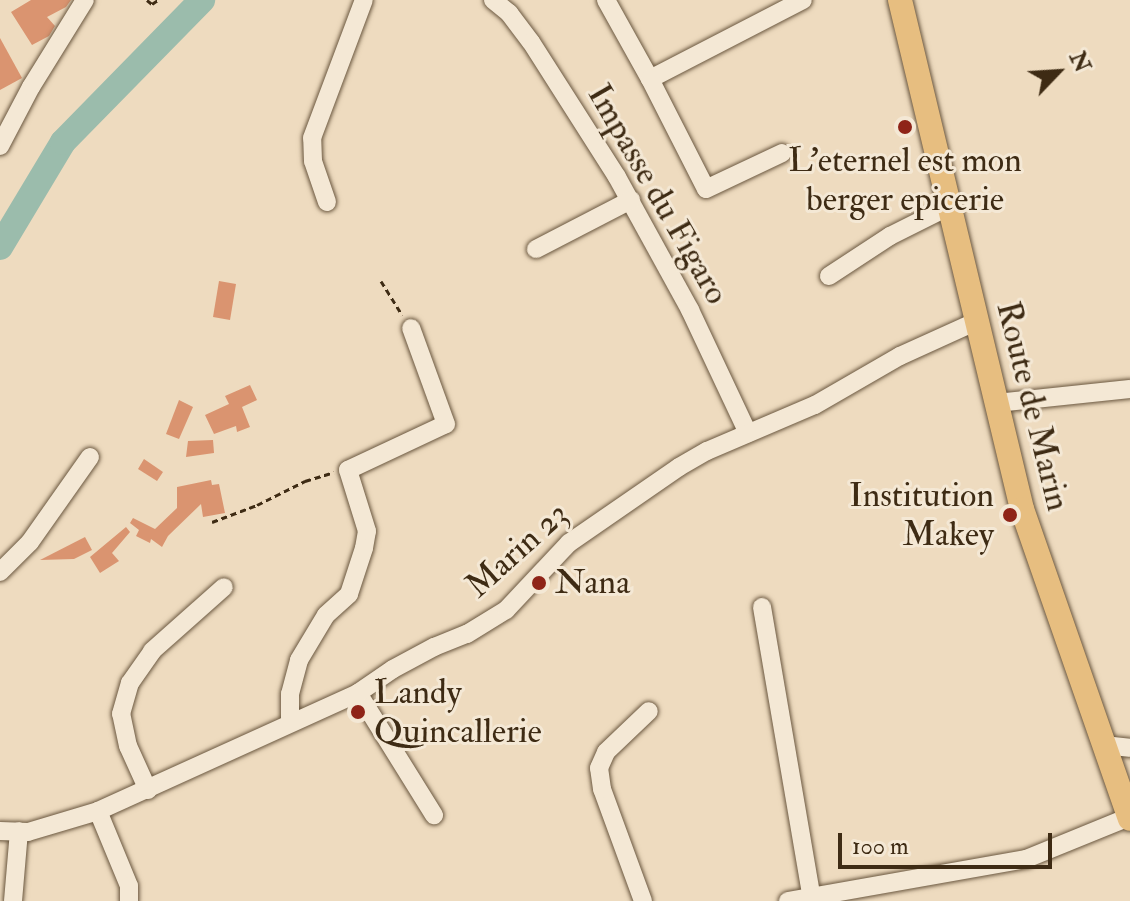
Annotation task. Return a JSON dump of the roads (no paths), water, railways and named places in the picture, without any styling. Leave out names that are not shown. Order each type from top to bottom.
[{"type":"main road","name":"Route de Marin","points":[[900,0],[1022,509],[1130,818]]},
{"type":"street","points":[[2,135],[85,0]]},
{"type":"street","points":[[327,202],[313,161],[312,138],[364,0]]},
{"type":"street","name":"Impasse du Figaro","points":[[493,0],[509,13],[531,42],[631,200],[690,310],[748,433]]},
{"type":"street","points":[[606,0],[706,189],[782,153]]},
{"type":"street","points":[[650,79],[803,0]]},
{"type":"street","points":[[536,249],[631,200]]},
{"type":"street","points":[[829,276],[890,236],[950,206]]},
{"type":"street","name":"Marin 23","points":[[9,831],[98,811],[290,721],[358,693],[393,669],[467,634],[506,610],[569,543],[679,467],[815,405],[900,356],[975,322]]},
{"type":"street","points":[[290,721],[290,694],[299,660],[326,615],[349,594],[364,548],[367,531],[348,470],[446,424],[411,328]]},
{"type":"street","points":[[996,403],[1130,389]]},
{"type":"street","points":[[0,572],[30,542],[90,457]]},
{"type":"street","points":[[148,790],[128,746],[121,714],[130,683],[152,651],[224,587]]},
{"type":"street","points":[[762,607],[812,898]]},
{"type":"street","points":[[358,693],[434,815]]},
{"type":"street","points":[[643,901],[602,789],[599,768],[606,752],[649,711]]},
{"type":"street","points":[[1103,745],[1130,748]]},
{"type":"street","points":[[98,811],[129,886],[129,901]]},
{"type":"street","points":[[788,901],[840,896],[1026,859],[1130,818]]},
{"type":"street","points":[[9,831],[13,901]]},
{"type":"waterway","points":[[0,247],[63,142],[202,0]]},
{"type":"place","name":"L'eternel est mon berger epicerie","points":[[905,127]]},
{"type":"place","name":"Institution Makey","points":[[1010,515]]},
{"type":"place","name":"Nana","points":[[539,583]]},
{"type":"place","name":"Landy Quincallerie","points":[[358,712]]}]
